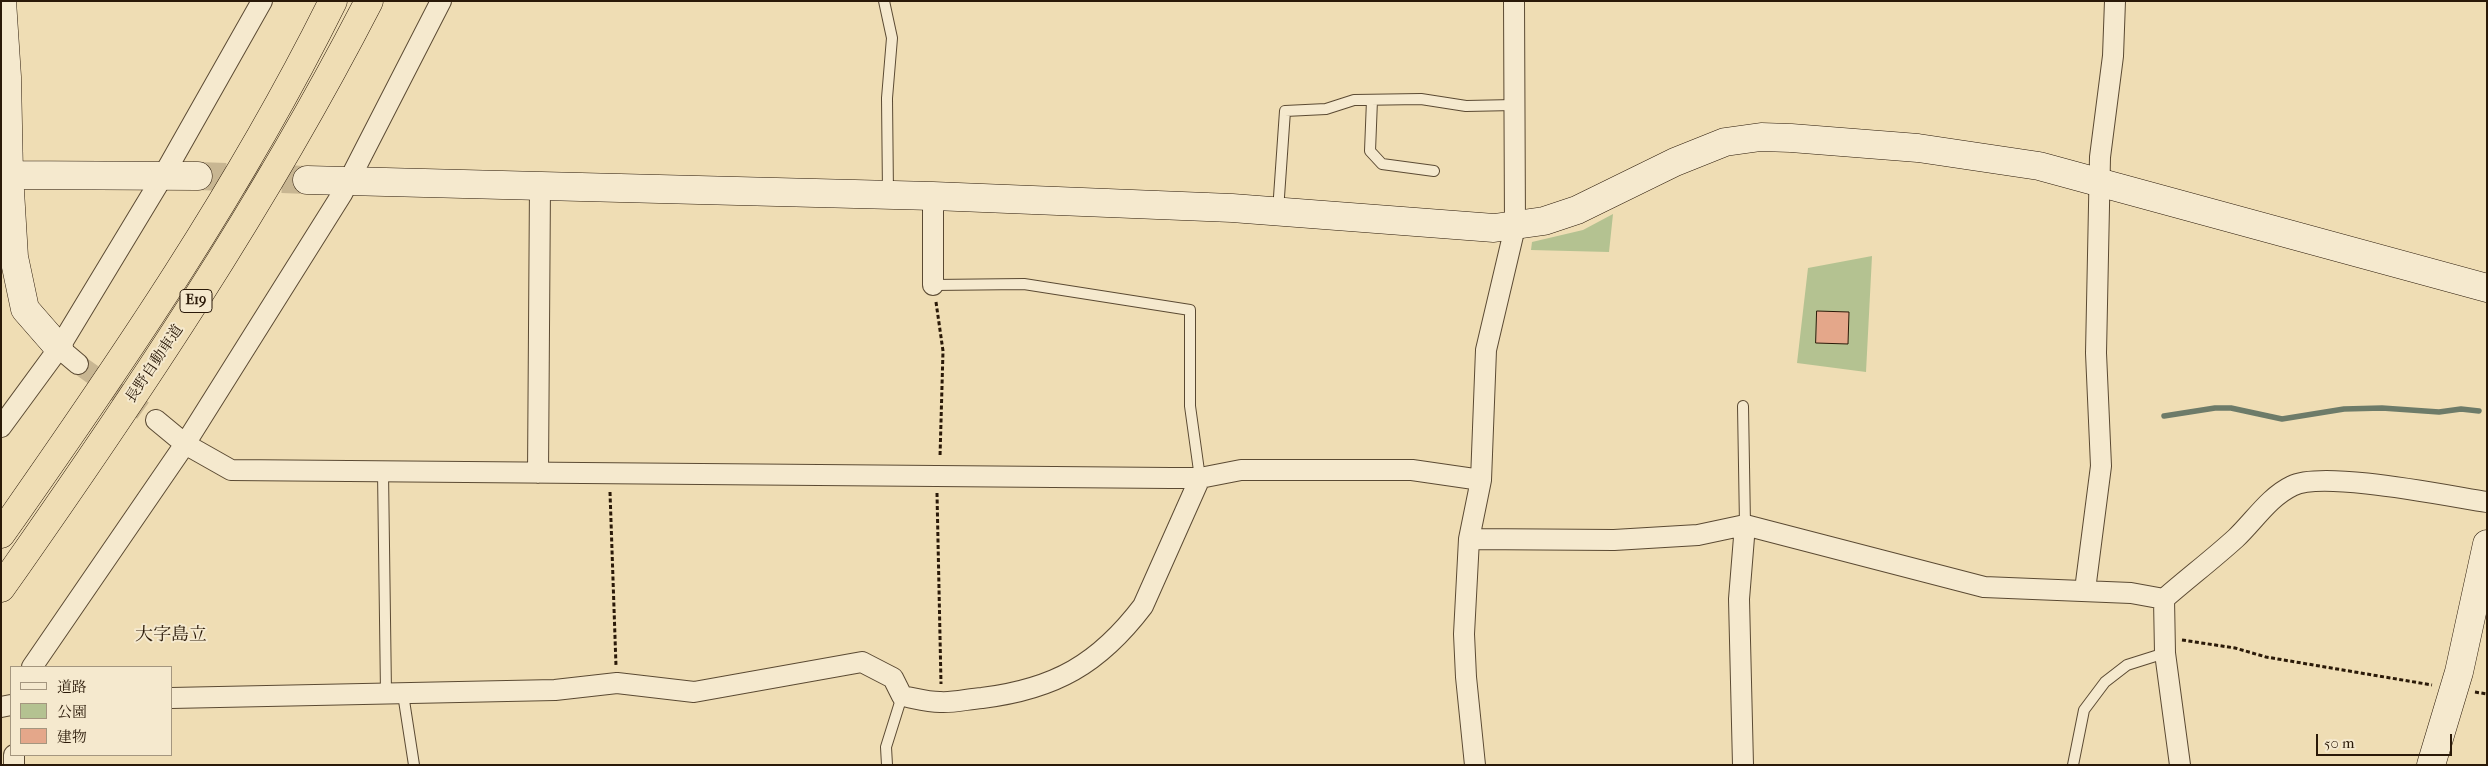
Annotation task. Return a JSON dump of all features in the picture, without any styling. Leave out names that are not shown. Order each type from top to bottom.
[{"type":"highway","name":"長野自動車道","points":[[1,534],[151,313],[220,205],[311,47],[333,1]]},
{"type":"highway","name":"長野自動車道","points":[[1,588],[86,468],[180,327],[250,215],[338,61],[368,1]]},
{"type":"street","points":[[2,1],[8,77],[5,174],[14,256],[25,309],[68,357]]},
{"type":"street","points":[[1,428],[68,357],[163,176],[262,1]]},
{"type":"street","points":[[33,666],[185,444],[349,182],[441,1]]},
{"type":"street","points":[[1475,765],[1466,676],[1464,634],[1469,539],[1481,480],[1486,350],[1515,227],[1514,1]]},
{"type":"street","points":[[2085,590],[2101,466],[2096,353],[2100,157],[2113,56],[2116,1]]},
{"type":"street","points":[[306,180],[540,184],[933,196],[1278,212],[1494,228],[1515,227],[1544,221],[1577,210],[1675,162],[1725,142],[1761,137],[1918,148],[2039,166],[2101,181],[2487,288]]},
{"type":"street","points":[[5,174],[198,176]]},
{"type":"street","points":[[538,473],[540,184]]},
{"type":"street","points":[[933,196],[933,285]]},
{"type":"street","points":[[156,420],[185,444],[230,470],[937,478],[1200,478],[1240,470],[1412,470],[1481,480]]},
{"type":"street","points":[[172,698],[555,690],[616,683],[694,692],[862,662],[893,678],[902,696],[941,702],[999,696],[1039,687],[1078,669],[1107,647],[1143,606],[1200,478]]},
{"type":"street","points":[[2164,599],[2237,537],[2274,499],[2292,486],[2311,480],[2380,486],[2487,502]]},
{"type":"street","points":[[1743,765],[1739,599],[1745,526]]},
{"type":"street","points":[[1469,539],[1614,540],[1698,535],[1745,526],[1984,587],[2131,593],[2164,599]]},
{"type":"street","points":[[2431,765],[2454,688],[2487,544]]},
{"type":"street","points":[[2164,599],[2165,646],[2180,765]]},
{"type":"lane","points":[[884,1],[892,38],[887,98],[888,195]]},
{"type":"lane","points":[[1278,212],[1284,111],[1326,109],[1354,100],[1421,99],[1466,106],[1514,106]]},
{"type":"lane","points":[[1372,100],[1370,151],[1382,164],[1434,172]]},
{"type":"lane","points":[[933,285],[1024,284],[1190,310],[1190,406],[1200,478]]},
{"type":"lane","points":[[1743,406],[1745,526]]},
{"type":"lane","points":[[383,472],[394,693],[414,765]]},
{"type":"lane","points":[[2074,765],[2084,710],[2105,682],[2127,665],[2165,646]]},
{"type":"lane","points":[[887,765],[886,747],[902,696]]},
{"type":"path","points":[[933,285],[944,352],[940,458],[937,478],[941,702]]},
{"type":"path","points":[[610,474],[616,683]]},
{"type":"path","points":[[2165,646],[2235,648],[2266,657],[2487,694]]},
{"type":"green space","points":[[1613,214],[1609,252],[1531,250],[1532,242],[1583,230]]},
{"type":"green space","points":[[1872,256],[1866,372],[1797,363],[1808,268]]},
{"type":"building","points":[[1817,311],[1849,312],[1848,344],[1816,343]]},
{"type":"waterway","points":[[2164,416],[2215,408],[2231,408],[2282,419],[2344,409],[2382,408],[2439,412],[2461,409],[2479,411]]},
{"type":"tunnel","points":[[198,176],[307,180]]},
{"type":"tunnel","points":[[78,364],[156,420]]},
{"type":"district","name":"大字島立","points":[[171,636]]}]
